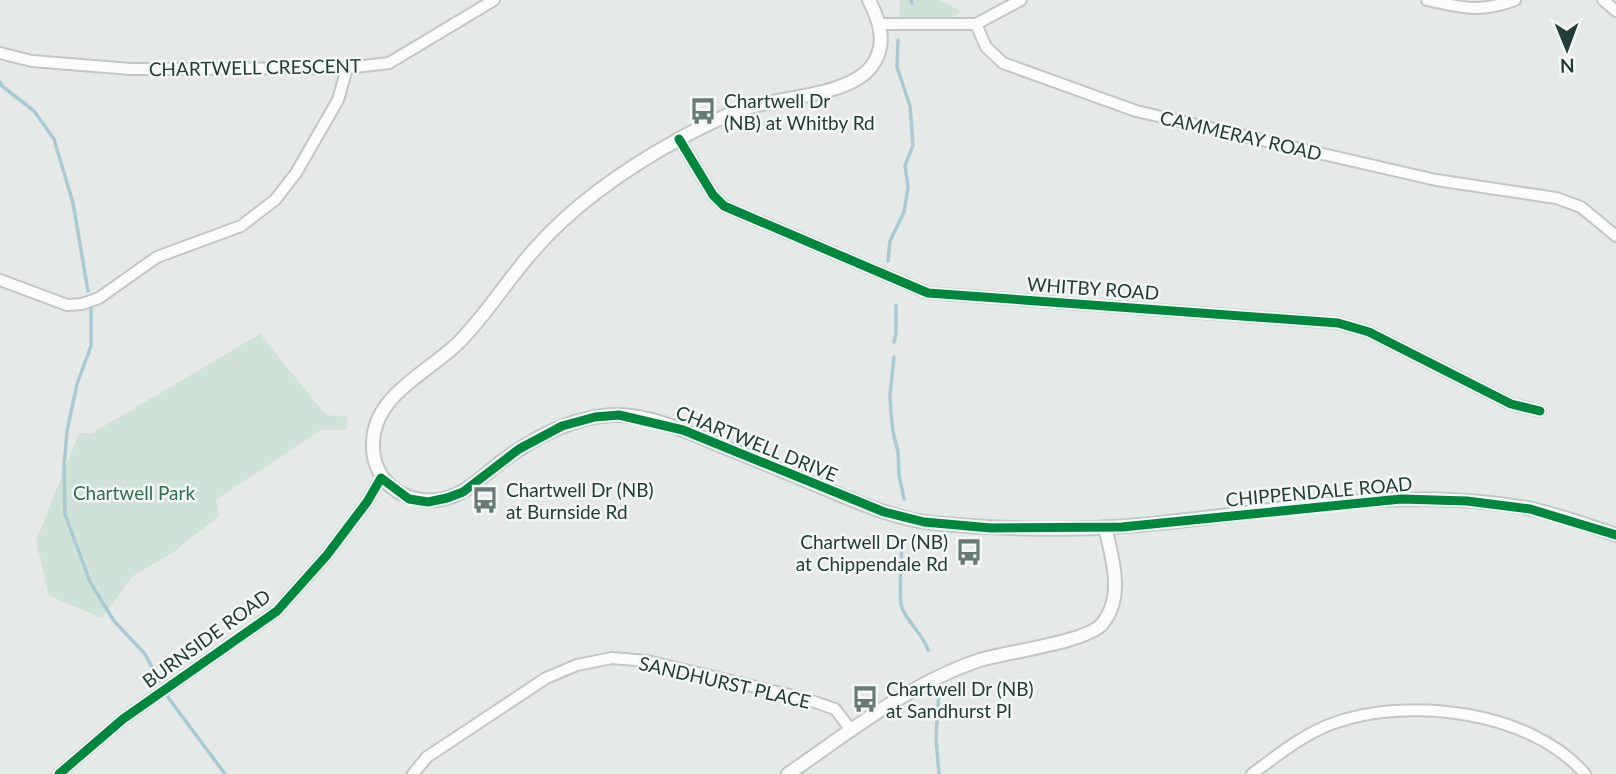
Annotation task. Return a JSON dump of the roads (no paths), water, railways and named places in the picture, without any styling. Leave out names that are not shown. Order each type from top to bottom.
[{"type":"street","name":"CHARTWELL CRESCENT","points":[[0,52],[32,61],[131,69],[347,68],[389,63],[494,0]]},
{"type":"street","points":[[381,478],[373,459],[373,443],[374,426],[383,407],[458,344],[536,247],[583,203],[679,139],[747,108],[842,86],[870,70],[882,46],[880,24],[869,0]]},
{"type":"street","points":[[880,24],[976,24],[1021,0]]},
{"type":"street","points":[[1427,0],[1477,10],[1515,0]]},
{"type":"street","points":[[1603,0],[1616,11]]},
{"type":"street","name":"CAMMERAY ROAD","points":[[976,24],[986,47],[1003,63],[1109,103],[1436,180],[1556,198],[1581,207],[1616,236]]},
{"type":"street","points":[[0,280],[67,305],[82,304],[99,298],[157,257],[241,226],[275,200],[296,173],[338,100],[347,68]]},
{"type":"street","name":"WHITBY ROAD","points":[[679,139],[713,195],[724,206],[928,293],[1338,323],[1369,332],[1511,404],[1540,411]]},
{"type":"street","name":"CHARTWELL DRIVE","points":[[381,478],[409,499],[428,502],[447,498],[463,492],[519,449],[562,426],[595,417],[619,415],[683,430],[884,512],[925,522],[991,528],[1105,527]]},
{"type":"street","name":"BURNSIDE ROAD","points":[[58,774],[123,719],[277,611],[327,555],[367,502],[381,478]]},
{"type":"street","name":"CHIPPENDALE ROAD","points":[[1105,527],[1401,499],[1467,501],[1530,509],[1616,535]]},
{"type":"street","points":[[788,774],[851,730],[938,676],[981,660],[1082,635],[1101,626],[1112,607],[1116,583],[1105,527]]},
{"type":"street","name":"SANDHURST PLACE","points":[[413,774],[427,757],[545,678],[577,665],[612,658],[647,661],[806,698],[835,709],[851,730]]},
{"type":"street","points":[[1252,774],[1305,736],[1334,723],[1367,714],[1410,710],[1451,713],[1497,722],[1540,737],[1585,774]]},
{"type":"waterway","points":[[888,261],[890,241],[904,212],[908,187],[905,166],[913,145],[910,106],[897,67],[898,40]]},
{"type":"waterway","points":[[0,82],[34,111],[54,139],[73,203],[88,291]]},
{"type":"waterway","points":[[91,305],[91,346],[77,384],[67,431],[64,466],[65,514],[90,582],[114,621],[145,654],[159,681]]},
{"type":"waterway","points":[[894,342],[896,305]]},
{"type":"waterway","points":[[894,357],[891,413],[904,499]]},
{"type":"waterway","points":[[902,542],[902,608],[928,650]]},
{"type":"waterway","points":[[939,688],[936,738],[939,774]]},
{"type":"waterway","points":[[164,692],[225,774]]},
{"type":"place","name":"Chartwell Dr (NB) at Whitby Rd","points":[[703,111]]},
{"type":"place","name":"Chartwell Dr (NB) at Burnside Rd","points":[[485,500]]},
{"type":"place","name":"Chartwell Dr (NB) at Chippendale Rd","points":[[969,552]]},
{"type":"place","name":"Chartwell Dr (NB) at Sandhurst Pl","points":[[865,699]]},
{"type":"park label","name":"Chartwell Park","points":[[134,492]]}]
